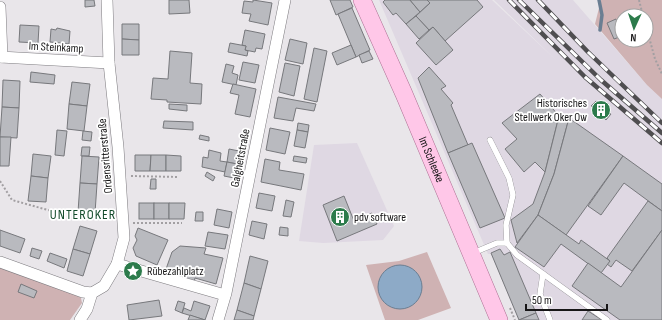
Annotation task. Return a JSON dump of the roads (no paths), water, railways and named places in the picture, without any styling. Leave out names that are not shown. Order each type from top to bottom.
[{"type":"main road","name":"Im Schleeke","points":[[362,0],[404,94],[499,320]]},
{"type":"street","name":"Ordensritterstraße","points":[[92,293],[104,286],[117,264],[124,238],[120,176],[109,63],[107,0]]},
{"type":"street","name":"Galgheitstraße","points":[[218,320],[225,295],[285,0]]},
{"type":"street","name":"Im Steinkamp","points":[[0,7],[1,57],[109,63]]},
{"type":"street","points":[[0,262],[77,290],[92,293],[87,309],[80,320]]},
{"type":"street","points":[[117,264],[225,295]]},
{"type":"lane","points":[[490,140],[509,178],[513,195],[506,225],[507,243],[517,255],[607,320]]},
{"type":"lane","points":[[471,254],[497,243],[507,243]]},
{"type":"lane","points":[[543,274],[540,294],[550,320]]},
{"type":"water","points":[[396,265],[404,265],[409,266],[416,271],[421,278],[421,296],[416,303],[409,308],[396,309],[388,306],[381,299],[378,291],[378,283],[381,275],[388,268]]},
{"type":"waterway","points":[[599,0],[602,15],[600,30]]},
{"type":"railway","points":[[509,0],[585,77],[662,143]]},
{"type":"railway","points":[[519,0],[601,80],[662,133]]},
{"type":"railway","points":[[538,0],[588,52],[662,123]]},
{"type":"place","name":"Historisches Stellwerk Oker Ow","points":[[601,110]]},
{"type":"place","name":"pdv software","points":[[340,217]]},
{"type":"place","name":"Rübezahlplatz","points":[[133,271]]},
{"type":"district","name":"UNTEROKER","points":[[83,214]]}]
